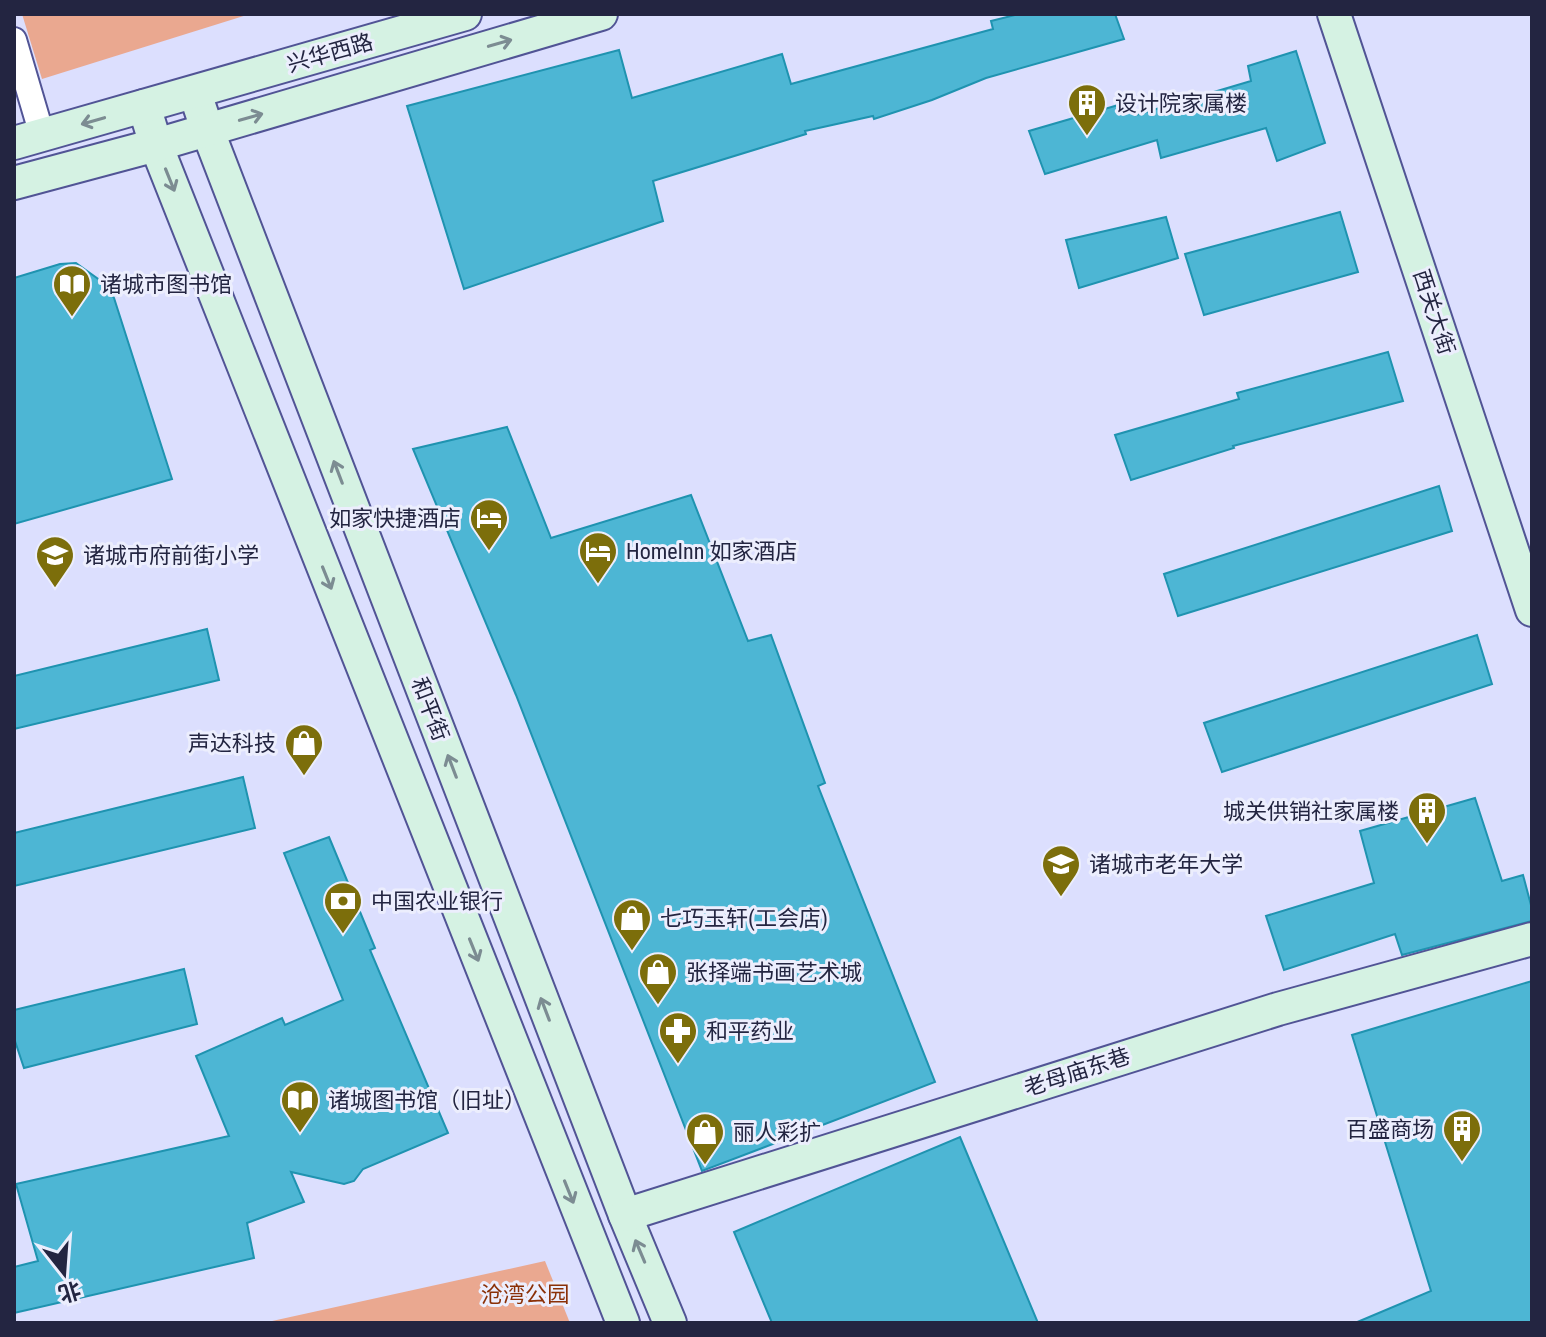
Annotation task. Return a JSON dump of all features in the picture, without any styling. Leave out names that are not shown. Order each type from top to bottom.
[{"type":"main road","name":"兴华西路","points":[[28,139],[465,14]]},
{"type":"main road","points":[[14,183],[156,145],[601,14]]},
{"type":"main road","name":"西关大街","points":[[1334,14],[1532,610]]},
{"type":"main road","name":"和平街","points":[[195,93],[625,1215],[670,1323]]},
{"type":"main road","points":[[144,106],[156,145],[623,1323]]},
{"type":"main road","name":"老母庙东巷","points":[[625,1215],[1278,1009],[1532,939]]},
{"type":"street","points":[[14,40],[28,139]]},
{"type":"green space","points":[[22,14],[250,14],[42,79]]},
{"type":"green space","name":"沧湾公园","points":[[545,1261],[570,1323],[263,1323]]},
{"type":"building","points":[[1019,14],[1115,14],[1124,39],[986,78],[874,119],[873,116],[805,131],[806,134],[653,181],[663,221],[464,289],[407,106],[619,50],[632,98],[782,54],[791,84],[993,29],[991,21]]},
{"type":"building","points":[[1296,51],[1325,143],[1277,161],[1266,128],[1161,158],[1157,140],[1045,174],[1029,131],[1132,101],[1136,115],[1251,81],[1248,66]]},
{"type":"building","points":[[1340,212],[1358,272],[1204,315],[1185,254]]},
{"type":"building","points":[[1166,217],[1178,258],[1079,288],[1066,240]]},
{"type":"building","points":[[76,263],[101,281],[114,298],[172,479],[14,524],[14,278],[60,264]]},
{"type":"building","points":[[1388,352],[1403,401],[1233,446],[1131,480],[1115,435],[1239,399],[1237,393]]},
{"type":"building","points":[[507,427],[551,538],[691,495],[748,641],[771,635],[825,783],[818,786],[935,1082],[702,1171],[516,695],[413,449]]},
{"type":"building","points":[[1439,486],[1452,531],[1178,616],[1164,574]]},
{"type":"building","points":[[207,629],[219,680],[14,729],[14,676]]},
{"type":"building","points":[[1477,635],[1492,684],[1222,772],[1204,723]]},
{"type":"building","points":[[243,777],[255,828],[14,886],[14,833]]},
{"type":"building","points":[[1475,798],[1502,881],[1523,875],[1532,921],[1402,955],[1395,934],[1284,970],[1266,916],[1374,883],[1360,831]]},
{"type":"building","points":[[329,837],[375,948],[370,950],[448,1133],[363,1169],[354,1181],[344,1184],[291,1172],[304,1202],[247,1223],[254,1258],[14,1313],[14,1267],[38,1261],[16,1184],[229,1136],[196,1056],[282,1018],[285,1025],[343,1000],[284,853]]},
{"type":"building","points":[[184,969],[197,1024],[24,1068],[14,1038],[14,1010]]},
{"type":"building","name":"百盛商场","points":[[1532,981],[1532,1323],[1355,1323],[1431,1291],[1352,1035]]},
{"type":"building","points":[[960,1137],[1038,1323],[772,1323],[734,1232]]},
{"type":"place","name":"设计院家属楼","points":[[1087,137]]},
{"type":"place","name":"诸城市图书馆","points":[[72,318]]},
{"type":"place","name":"如家快捷酒店","points":[[489,552]]},
{"type":"place","name":"HomeInn 如家酒店","points":[[598,585]]},
{"type":"place","name":"诸城市府前街小学","points":[[55,589]]},
{"type":"place","name":"声达科技","points":[[304,777]]},
{"type":"place","name":"城关供销社家属楼","points":[[1427,845]]},
{"type":"place","name":"诸城市老年大学","points":[[1061,898]]},
{"type":"place","name":"中国农业银行","points":[[343,935]]},
{"type":"place","name":"七巧玉轩(工会店)","points":[[632,952]]},
{"type":"place","name":"张择端书画艺术城","points":[[658,1006]]},
{"type":"place","name":"和平药业","points":[[678,1065]]},
{"type":"place","name":"诸城图书馆（旧址）","points":[[300,1134]]},
{"type":"place","name":"百盛商场","points":[[1462,1163]]},
{"type":"place","name":"丽人彩扩","points":[[705,1166]]}]
